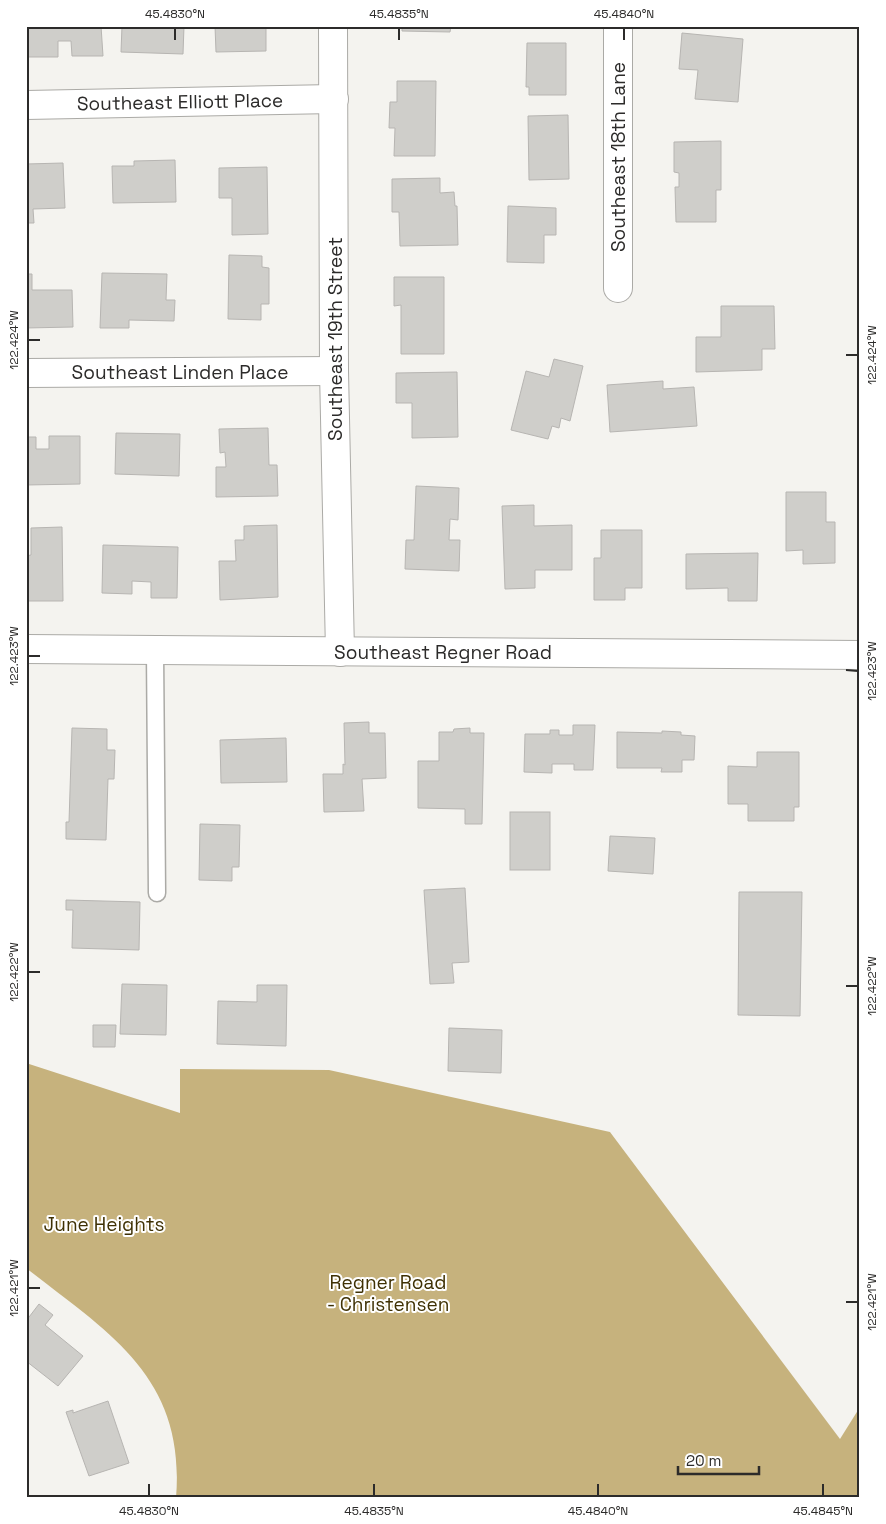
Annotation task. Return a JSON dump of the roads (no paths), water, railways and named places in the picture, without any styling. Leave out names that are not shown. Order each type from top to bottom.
[{"type":"street","name":"Southeast 19th Street","points":[[333,26],[334,371],[340,652]]},
{"type":"street","name":"Southeast 18th Lane","points":[[618,26],[618,288]]},
{"type":"street","name":"Southeast Elliott Place","points":[[26,105],[334,99]]},
{"type":"street","name":"Southeast Linden Place","points":[[26,373],[334,371]]},
{"type":"street","name":"Southeast Regner Road","points":[[26,648],[155,651],[860,655]]},
{"type":"lane","points":[[155,651],[158,893]]},
{"type":"park label","name":"June Heights","points":[[104,1224]]},
{"type":"park label","name":"Regner Road - Christensen","points":[[388,1293]]}]
